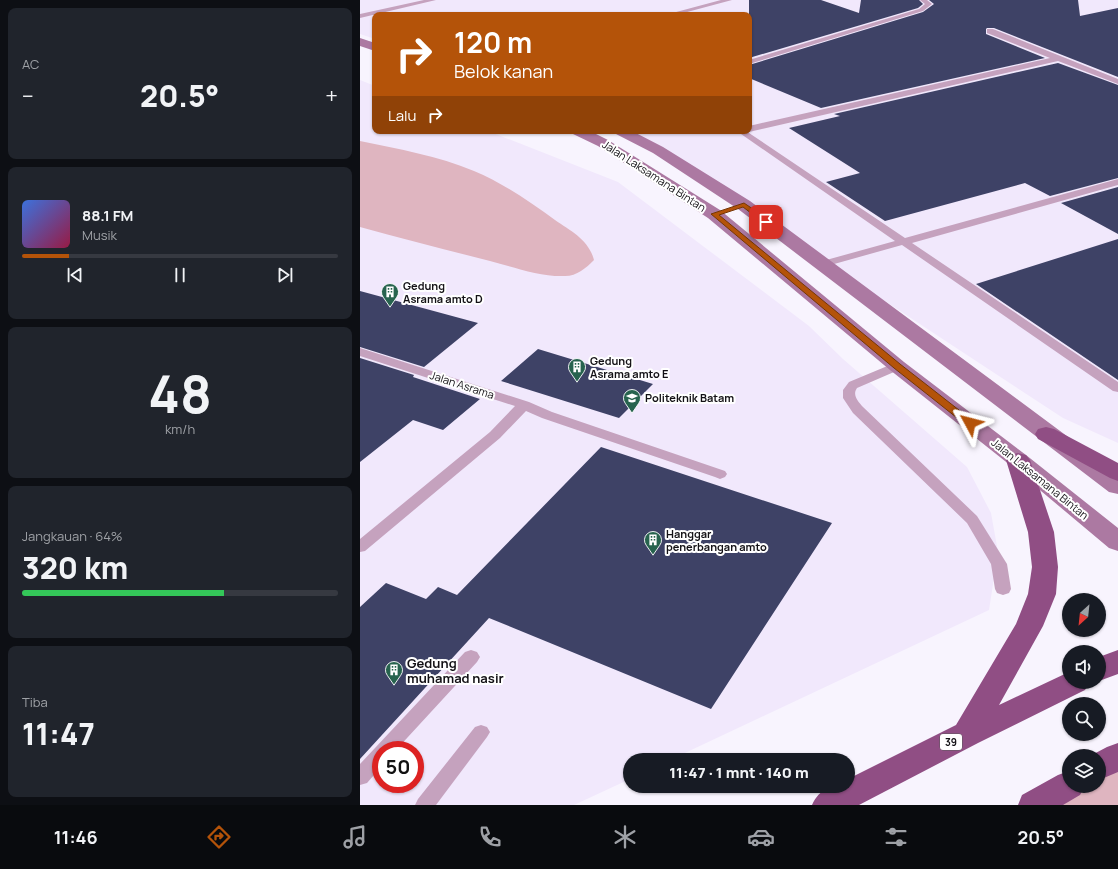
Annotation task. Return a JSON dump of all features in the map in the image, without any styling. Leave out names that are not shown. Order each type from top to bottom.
[{"type":"highway","points":[[1046,434],[1118,473]]},
{"type":"highway","points":[[967,734],[1029,626],[1042,594],[1045,567],[1041,532],[1018,460]]},
{"type":"highway","points":[[1106,667],[1118,661]]},
{"type":"highway","name":"39","points":[[828,805],[967,734],[1062,688]]},
{"type":"highway","points":[[1106,763],[1118,756]]},
{"type":"highway","points":[[1034,805],[1062,789]]},
{"type":"main road","points":[[360,42],[372,46]]},
{"type":"main road","points":[[360,54],[372,57]]},
{"type":"main road","name":"Jalan Laksamana Bintan","points":[[584,134],[603,143],[714,214],[897,366],[1018,460],[1118,542]]},
{"type":"main road","name":"Jalan Laksamana Bintan","points":[[627,134],[658,150],[744,205],[1046,434],[1118,486]]},
{"type":"main road","points":[[714,214],[744,205]]},
{"type":"lane","points":[[378,12],[433,0]]},
{"type":"lane","points":[[680,12],[729,0]]},
{"type":"lane","points":[[752,61],[921,10],[929,4],[923,0]]},
{"type":"lane","points":[[360,16],[372,13]]},
{"type":"lane","points":[[990,31],[1118,82]]},
{"type":"lane","points":[[752,128],[1059,58]]},
{"type":"lane","points":[[745,134],[1118,388]]},
{"type":"lane","points":[[822,264],[1118,182]]},
{"type":"lane","name":"Jalan Asrama","points":[[360,352],[524,405],[547,415],[720,474]]},
{"type":"lane","points":[[897,366],[853,385],[849,390],[849,398],[858,410],[885,437],[972,520],[999,564],[1003,589]]},
{"type":"lane","points":[[360,547],[495,435],[524,405]]},
{"type":"lane","points":[[393,741],[471,657]]},
{"type":"lane","points":[[425,805],[481,732]]},
{"type":"lane","points":[[360,777],[372,764]]},
{"type":"shaded area","points":[[360,0],[1118,0],[1118,443],[1063,418],[631,134],[752,134],[752,12],[372,12],[372,38],[360,34]]},
{"type":"shaded area","name":"Politeknik Batam","points":[[360,80],[372,85],[372,134],[496,134],[618,182],[809,326],[843,359],[967,467],[991,513],[998,552],[989,610],[685,753],[623,753],[623,782],[574,805],[360,805]]},
{"type":"shaded area","points":[[360,141],[418,153],[446,161],[474,171],[495,181],[573,232],[584,241],[592,253],[594,260],[584,269],[573,275],[546,275],[360,227]]},
{"type":"shaded area","points":[[1118,756],[1118,805],[1034,805],[1062,790],[1062,793],[1106,793],[1106,763]]},
{"type":"building","points":[[749,0],[821,0],[859,13],[861,0],[919,0],[923,4],[918,8],[752,57],[752,12],[749,12]]},
{"type":"building","points":[[929,0],[1078,0],[1080,16],[1118,8],[1118,77],[994,28],[987,28],[986,34],[1045,58],[821,108],[752,79],[752,64],[923,12],[934,4]]},
{"type":"building","points":[[1058,63],[1118,85],[1118,178],[1050,196],[1025,183],[885,221],[826,182],[860,173],[789,128],[840,116],[834,114]]},
{"type":"building","points":[[1118,187],[1118,234],[1061,203]]},
{"type":"building","points":[[1118,239],[1118,380],[976,284]]},
{"type":"building","name":"Gedung Asrama amto D","points":[[360,291],[478,323],[424,367],[360,347]]},
{"type":"building","name":"Gedung Asrama amto E","points":[[538,349],[653,384],[619,418],[501,381]]},
{"type":"building","points":[[360,358],[414,375],[413,377],[480,399],[443,430],[413,420],[360,462]]},
{"type":"building","name":"Hanggar penerbangan amto","points":[[601,447],[832,523],[711,709],[489,618],[376,741],[372,741],[372,746],[360,759],[360,607],[386,583],[426,599],[438,587],[457,595]]},
{"type":"place","name":"Gedung Asrama amto D","points":[[390,307]]},
{"type":"place","name":"Gedung Asrama amto E","points":[[577,382]]},
{"type":"place","name":"Politeknik Batam","points":[[632,413]]},
{"type":"place","name":"Hanggar penerbangan amto","points":[[653,555]]},
{"type":"place","name":"Gedung muhamad nasir","points":[[394,685]]},
{"type":"route","points":[[766,222],[744,205],[714,214],[897,366],[970,423]]}]
